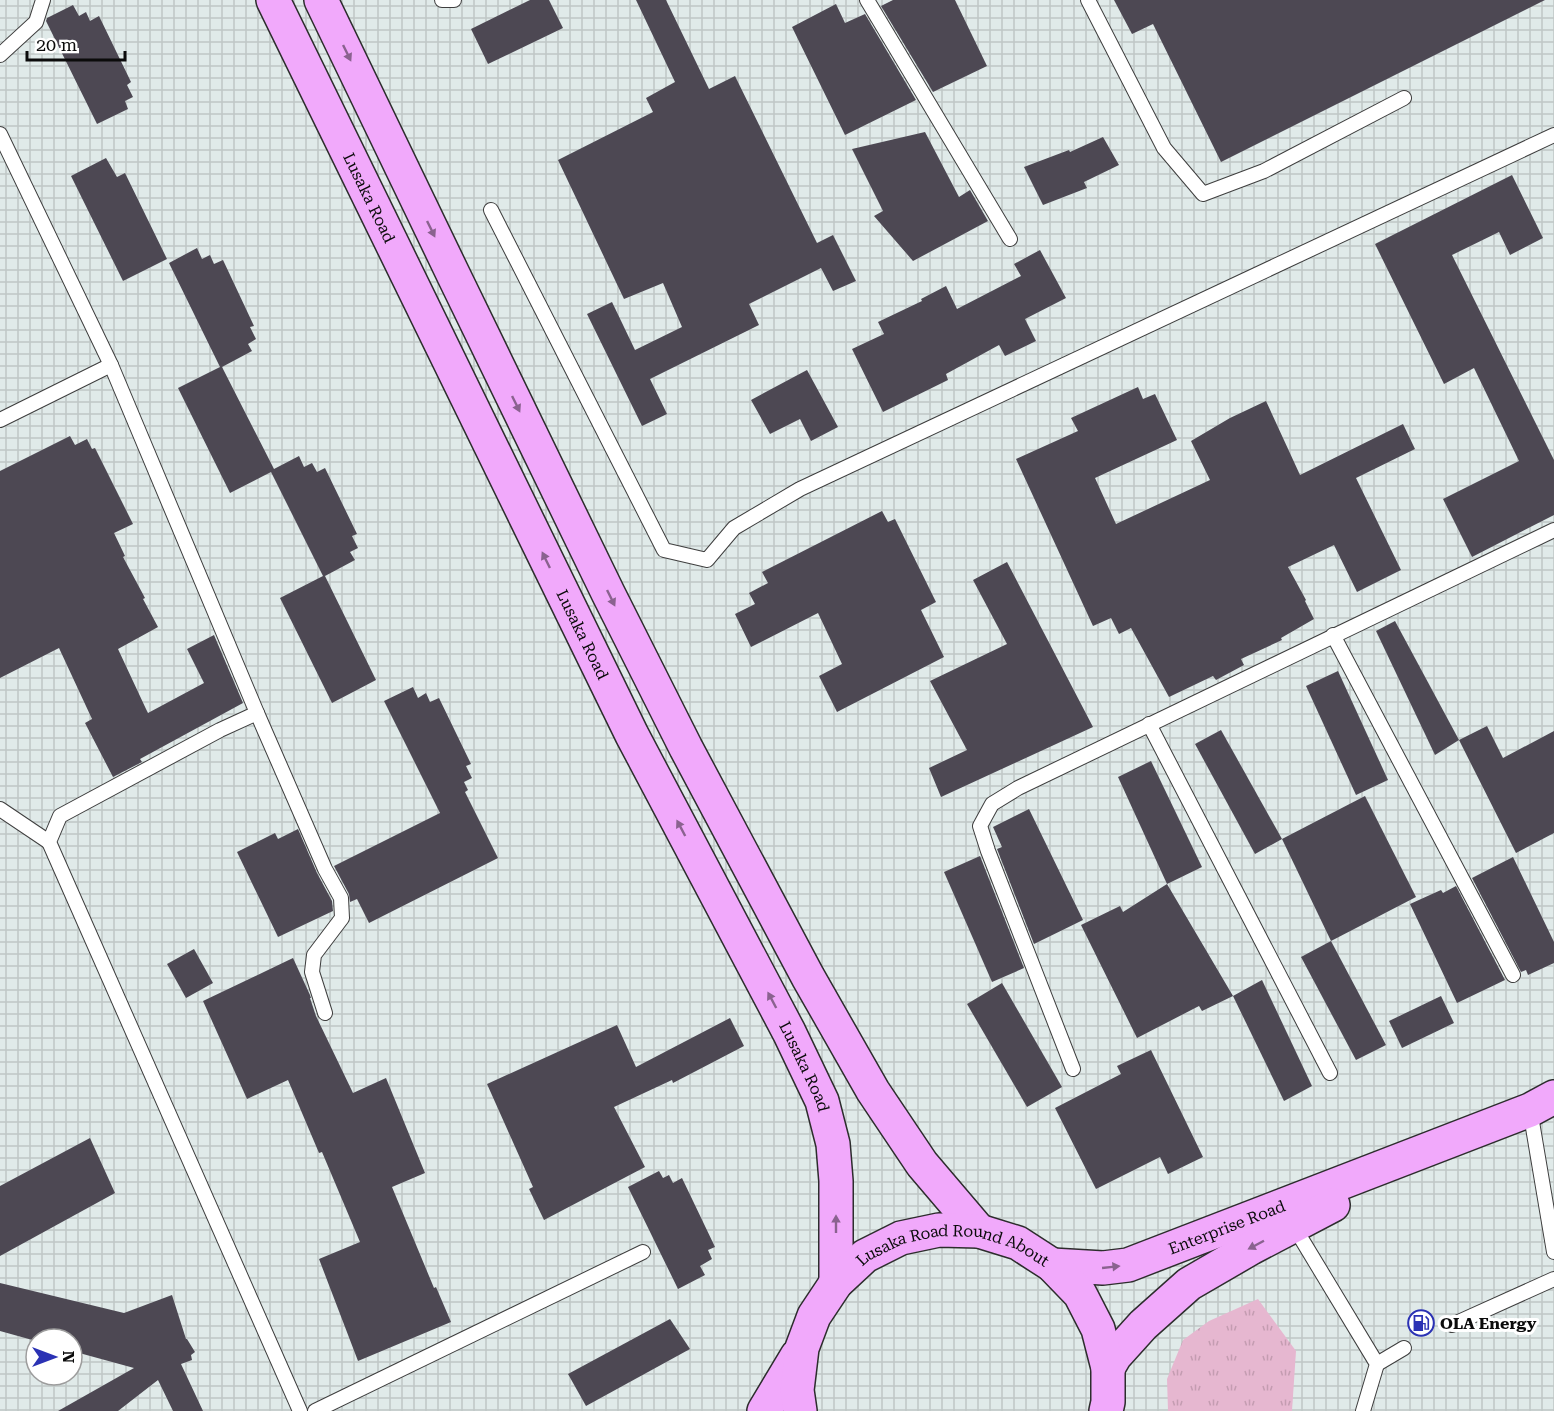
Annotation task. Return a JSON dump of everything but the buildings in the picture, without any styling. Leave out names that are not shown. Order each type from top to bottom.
[{"type":"main road","name":"Lusaka Road","points":[[273,0],[632,735],[789,1032],[822,1101],[833,1144],[836,1181],[836,1283]]},
{"type":"main road","points":[[321,0],[608,593],[686,748],[808,978],[873,1091],[922,1164],[979,1231]]},
{"type":"main road","name":"Enterprise Road","points":[[1052,1264],[1103,1268],[1128,1265],[1286,1216],[1397,1162],[1542,1103]]},
{"type":"main road","name":"Enterprise Road","points":[[1108,1368],[1115,1356],[1143,1325],[1189,1284],[1251,1248],[1286,1216]]},
{"type":"main road","name":"Lusaka Road Round About","points":[[800,1411],[797,1390],[802,1348],[814,1316],[836,1283],[865,1256],[901,1238],[939,1230],[979,1231],[1018,1243],[1052,1264],[1080,1294],[1098,1329],[1108,1368],[1110,1408]]},
{"type":"main road","points":[[764,1411],[802,1348]]},
{"type":"lane","points":[[0,55],[36,22],[43,0]]},
{"type":"lane","points":[[442,0],[454,0]]},
{"type":"lane","points":[[867,0],[1010,238]]},
{"type":"lane","points":[[1088,0],[1164,148],[1203,194],[1264,171],[1404,98]]},
{"type":"lane","points":[[0,134],[111,365],[257,713],[325,869],[341,898],[342,918],[314,955],[312,972],[325,1013]]},
{"type":"lane","points":[[491,210],[664,550],[707,560],[734,528],[800,489],[1554,135]]},
{"type":"lane","points":[[0,420],[111,365]]},
{"type":"lane","points":[[1073,1069],[980,826],[992,804],[1018,788],[1149,724],[1554,530]]},
{"type":"lane","points":[[1333,635],[1513,975]]},
{"type":"lane","points":[[49,842],[60,816],[219,730],[257,713]]},
{"type":"lane","points":[[1149,724],[1330,1073]]},
{"type":"lane","points":[[0,809],[49,842],[300,1411]]},
{"type":"lane","points":[[1542,1103],[1554,1252]]},
{"type":"lane","points":[[1286,1216],[1377,1364]]},
{"type":"lane","points":[[315,1411],[643,1252]]},
{"type":"lane","points":[[1452,1325],[1554,1279]]},
{"type":"lane","points":[[1363,1411],[1377,1364],[1404,1348]]},
{"type":"shaded area","points":[[0,0],[1554,0],[1554,1411],[0,1411]]},
{"type":"green space","points":[[1258,1299],[1296,1351],[1292,1411],[1168,1411],[1167,1379],[1183,1340],[1209,1321]]},
{"type":"place","name":"OLA Energy","points":[[1421,1323]]}]
